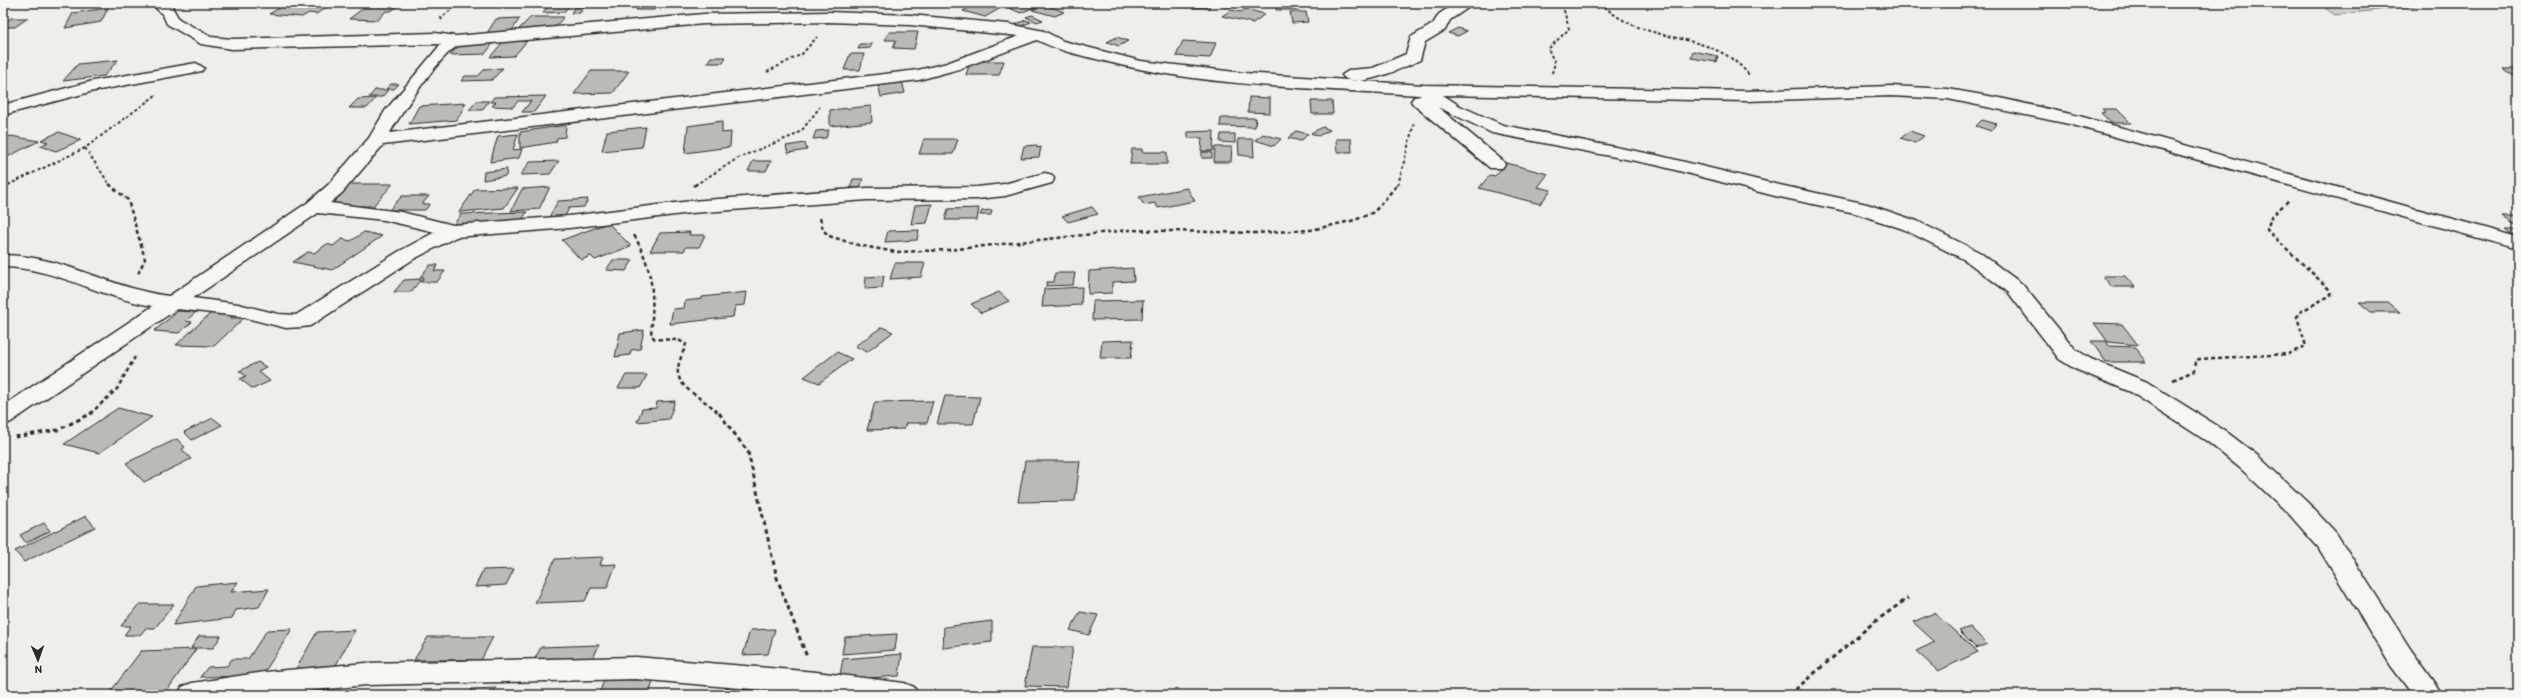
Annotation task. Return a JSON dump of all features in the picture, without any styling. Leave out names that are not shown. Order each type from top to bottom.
[{"type":"street","points":[[167,3],[164,8],[170,13],[172,21],[207,41],[232,44],[430,38],[456,41],[704,18],[829,17],[874,11],[984,25],[1038,34],[1057,44],[1141,66],[1244,78],[1312,82],[1419,95],[1530,92],[1746,96],[1892,91],[1948,94],[2000,103],[2073,120],[2306,183],[2518,243]]},
{"type":"street","points":[[1312,82],[1336,77],[1376,73],[1414,57],[1417,40],[1439,27],[1444,17],[1467,3]]},
{"type":"street","points":[[377,140],[712,98],[834,86],[919,75],[953,66],[1038,34]]},
{"type":"street","points":[[173,304],[314,207],[335,188],[377,140],[391,115],[434,60],[450,43],[456,41]]},
{"type":"street","points":[[3,110],[93,86],[196,68]]},
{"type":"street","points":[[1419,95],[1496,164]]},
{"type":"street","points":[[1419,95],[1516,134],[1656,160],[1775,190],[1860,208],[1910,225],[1972,256],[2009,283],[2074,360],[2139,387],[2216,436],[2249,462],[2298,508],[2327,540],[2401,658],[2430,695]]},
{"type":"street","points":[[3,417],[151,308],[173,304],[240,310],[281,323],[302,321],[387,266],[452,232],[569,222],[617,215],[886,192],[977,193],[1005,190],[1044,179]]},
{"type":"street","points":[[314,207],[387,214],[429,223],[452,232]]},
{"type":"street","points":[[3,261],[44,265],[98,285],[151,308]]},
{"type":"street","points":[[192,695],[265,684],[366,674],[554,668],[636,668],[816,683],[904,695]]},
{"type":"path","points":[[1530,92],[1548,78],[1556,66],[1548,49],[1569,29],[1562,3]]},
{"type":"path","points":[[1600,3],[1616,17],[1638,27],[1708,46],[1730,55],[1752,80],[1746,96]]},
{"type":"path","points":[[763,74],[802,54],[815,40],[829,17]]},
{"type":"path","points":[[688,189],[740,157],[802,130],[834,86]]},
{"type":"path","points":[[3,187],[85,148],[159,93]]},
{"type":"path","points":[[823,197],[820,220],[823,230],[829,236],[858,245],[895,252],[948,250],[1129,230],[1255,233],[1311,230],[1355,220],[1374,212],[1398,185],[1419,95]]},
{"type":"path","points":[[10,437],[48,433],[74,422],[101,405],[124,380],[151,308],[152,287],[138,276],[145,259],[128,200],[110,185],[85,148]]},
{"type":"path","points":[[2139,387],[2189,375],[2194,371],[2195,362],[2199,359],[2288,354],[2301,350],[2306,346],[2297,317],[2298,313],[2331,295],[2330,290],[2270,235],[2266,226],[2281,207],[2306,183]]},
{"type":"path","points":[[617,215],[633,232],[642,248],[653,278],[654,308],[651,335],[655,339],[678,340],[686,344],[678,368],[678,378],[692,393],[713,405],[748,452],[777,578],[816,683]]},
{"type":"path","points":[[1789,695],[1873,623],[1908,598]]},
{"type":"shaded area","points":[[2318,3],[2439,3],[2335,15]]},
{"type":"building","points":[[288,3],[332,4],[316,14],[309,13],[302,17],[269,14]]},
{"type":"building","points":[[370,3],[401,4],[391,11],[386,11],[378,20],[349,19]]},
{"type":"building","points":[[550,3],[571,3],[564,12],[543,13]]},
{"type":"building","points":[[977,3],[1008,4],[985,17],[963,11]]},
{"type":"building","points":[[1014,3],[1035,3],[1039,5],[1021,13],[1009,8],[1018,4]]},
{"type":"building","points":[[1185,3],[1210,3],[1209,8],[1183,7]]},
{"type":"building","points":[[1223,3],[1242,3],[1243,6],[1224,7]]},
{"type":"building","points":[[1276,3],[1298,3],[1297,10],[1276,10]]},
{"type":"building","points":[[641,4],[658,4],[654,10],[636,10]]},
{"type":"building","points":[[1044,4],[1064,12],[1055,16],[1032,10]]},
{"type":"building","points":[[575,7],[584,7],[580,13],[571,13]]},
{"type":"building","points":[[108,8],[101,22],[65,28],[73,13]]},
{"type":"building","points":[[1245,9],[1265,14],[1253,23],[1222,16],[1231,10],[1241,12]]},
{"type":"building","points":[[1290,12],[1306,12],[1308,22],[1292,23]]},
{"type":"building","points":[[1032,15],[1043,20],[1037,22],[1026,17]]},
{"type":"building","points":[[531,17],[564,17],[551,31],[517,31]]},
{"type":"building","points":[[11,18],[28,18],[15,27],[3,27],[3,24]]},
{"type":"building","points":[[520,18],[511,32],[487,33],[496,19]]},
{"type":"building","points":[[1026,20],[1031,22],[1021,26],[1016,24]]},
{"type":"building","points":[[1458,28],[1467,31],[1458,36],[1448,33]]},
{"type":"building","points":[[889,32],[918,32],[914,49],[893,48],[896,40],[885,40]]},
{"type":"building","points":[[1117,37],[1128,41],[1119,46],[1107,42]]},
{"type":"building","points":[[527,41],[514,56],[490,57],[503,42]]},
{"type":"building","points":[[1183,41],[1216,43],[1210,58],[1176,56]]},
{"type":"building","points":[[494,42],[485,54],[450,55],[460,44]]},
{"type":"building","points":[[860,44],[872,44],[870,48],[858,49]]},
{"type":"building","points":[[1693,51],[1718,56],[1716,62],[1691,58]]},
{"type":"building","points":[[850,54],[864,54],[860,70],[844,70]]},
{"type":"building","points":[[711,57],[726,57],[723,63],[707,63]]},
{"type":"building","points":[[118,60],[104,76],[63,81],[78,64]]},
{"type":"building","points":[[1004,61],[999,75],[966,75],[970,62]]},
{"type":"building","points":[[503,68],[492,80],[461,81],[465,76],[478,76],[485,69]]},
{"type":"building","points":[[2503,69],[2518,69],[2518,79]]},
{"type":"building","points":[[591,71],[629,71],[613,93],[574,94]]},
{"type":"building","points":[[5,74],[9,84],[3,86],[3,75]]},
{"type":"building","points":[[902,81],[905,93],[881,97],[878,84]]},
{"type":"building","points":[[391,84],[399,84],[394,89],[386,89]]},
{"type":"building","points":[[375,90],[388,90],[382,97],[369,97]]},
{"type":"building","points":[[546,96],[534,112],[522,112],[531,101],[518,101],[513,107],[492,106],[496,102],[490,102],[494,97]]},
{"type":"building","points":[[1249,97],[1270,98],[1270,113],[1248,112]]},
{"type":"building","points":[[376,98],[367,108],[349,108],[358,99]]},
{"type":"building","points":[[477,101],[489,101],[482,110],[469,110]]},
{"type":"building","points":[[1311,101],[1332,101],[1333,114],[1312,114]]},
{"type":"building","points":[[466,103],[457,120],[409,124],[419,106]]},
{"type":"building","points":[[871,106],[872,122],[830,126],[830,110]]},
{"type":"building","points":[[2102,109],[2117,109],[2131,123],[2111,123],[2101,113],[2105,112]]},
{"type":"building","points":[[1221,118],[1256,118],[1255,127],[1220,126]]},
{"type":"building","points":[[1982,120],[1997,124],[1991,131],[1976,126]]},
{"type":"building","points":[[722,121],[722,133],[731,132],[730,147],[685,153],[688,126]]},
{"type":"building","points":[[566,125],[565,137],[557,138],[556,142],[520,148],[520,132]]},
{"type":"building","points":[[646,127],[642,147],[602,151],[607,131]]},
{"type":"building","points":[[1323,127],[1330,130],[1318,136],[1311,133]]},
{"type":"building","points":[[829,130],[826,138],[813,139],[816,131]]},
{"type":"building","points":[[1214,131],[1213,151],[1201,151],[1202,138],[1188,138],[1188,132]]},
{"type":"building","points":[[1296,131],[1308,134],[1301,141],[1288,138]]},
{"type":"building","points":[[1910,131],[1924,136],[1915,143],[1901,138]]},
{"type":"building","points":[[59,132],[81,140],[56,151],[40,146],[48,142],[41,140]]},
{"type":"building","points":[[518,134],[513,150],[522,149],[519,158],[490,162],[498,136]]},
{"type":"building","points":[[1221,134],[1235,134],[1235,143],[1220,142]]},
{"type":"building","points":[[1263,134],[1281,139],[1274,146],[1255,140]]},
{"type":"building","points":[[11,136],[39,141],[3,159],[3,139]]},
{"type":"building","points":[[924,139],[958,139],[953,154],[919,154]]},
{"type":"building","points":[[1238,139],[1253,139],[1254,157],[1239,155]]},
{"type":"building","points":[[1336,139],[1351,139],[1352,152],[1337,152]]},
{"type":"building","points":[[805,143],[807,150],[788,153],[786,146]]},
{"type":"building","points":[[1037,145],[1037,148],[1041,147],[1039,157],[1021,158],[1024,146]]},
{"type":"building","points":[[1215,147],[1232,147],[1231,162],[1214,162]]},
{"type":"building","points":[[1132,149],[1142,149],[1142,152],[1167,152],[1167,164],[1130,164]]},
{"type":"building","points":[[1202,152],[1212,152],[1212,158],[1202,158]]},
{"type":"building","points":[[559,161],[550,174],[520,175],[530,162]]},
{"type":"building","points":[[753,161],[771,161],[766,171],[748,171]]},
{"type":"building","points":[[1506,163],[1548,174],[1538,187],[1551,190],[1540,204],[1479,188],[1490,175],[1495,176]]},
{"type":"building","points":[[507,169],[506,176],[483,180],[484,172]]},
{"type":"building","points":[[853,179],[863,179],[860,188],[850,188]]},
{"type":"building","points":[[351,184],[393,184],[373,206],[330,206]]},
{"type":"building","points":[[550,187],[539,209],[511,211],[522,189]]},
{"type":"building","points":[[518,188],[504,208],[459,212],[475,189]]},
{"type":"building","points":[[1187,188],[1195,201],[1158,208],[1155,203],[1144,205],[1139,197]]},
{"type":"building","points":[[402,196],[429,196],[422,204],[430,204],[425,210],[389,210]]},
{"type":"building","points":[[588,199],[584,207],[569,208],[564,218],[548,219],[558,201]]},
{"type":"building","points":[[932,204],[927,223],[911,224],[915,205]]},
{"type":"building","points":[[1092,207],[1098,214],[1068,222],[1062,216]]},
{"type":"building","points":[[979,208],[977,220],[945,220],[948,209]]},
{"type":"building","points":[[992,210],[991,215],[980,215],[982,211]]},
{"type":"building","points":[[527,212],[519,224],[452,227],[461,214]]},
{"type":"building","points":[[2503,216],[2518,216],[2518,227]]},
{"type":"building","points":[[608,223],[631,246],[595,260],[591,256],[581,260],[562,240]]},
{"type":"building","points":[[2506,229],[2518,229],[2518,238]]},
{"type":"building","points":[[919,230],[917,240],[885,242],[888,231]]},
{"type":"building","points":[[364,232],[382,236],[332,270],[293,262],[308,252],[314,253],[327,244],[333,246],[342,239],[351,241]]},
{"type":"building","points":[[690,232],[689,235],[705,235],[699,247],[686,247],[684,251],[650,251],[660,233]]},
{"type":"building","points":[[613,260],[633,260],[626,271],[606,270]]},
{"type":"building","points":[[895,263],[925,263],[921,277],[890,279]]},
{"type":"building","points":[[430,265],[438,265],[434,271],[445,271],[437,282],[420,282],[424,277],[420,277]]},
{"type":"building","points":[[1133,268],[1134,281],[1112,282],[1112,293],[1088,294],[1089,271]]},
{"type":"building","points":[[1055,273],[1075,273],[1073,285],[1046,286],[1047,282],[1054,282]]},
{"type":"building","points":[[884,276],[882,288],[865,289],[866,277]]},
{"type":"building","points":[[2103,276],[2125,276],[2135,287],[2112,287]]},
{"type":"building","points":[[421,279],[411,292],[394,292],[404,280]]},
{"type":"building","points":[[1082,287],[1081,305],[1042,307],[1044,289]]},
{"type":"building","points":[[747,292],[745,305],[735,306],[733,317],[670,324],[673,309],[684,308],[685,301],[702,299],[702,297]]},
{"type":"building","points":[[999,292],[1009,301],[981,313],[971,304]]},
{"type":"building","points":[[1143,300],[1142,319],[1092,320],[1093,301]]},
{"type":"building","points":[[2359,302],[2388,302],[2400,312],[2371,312]]},
{"type":"building","points":[[178,311],[196,312],[186,321],[192,322],[179,333],[154,331]]},
{"type":"building","points":[[212,312],[235,313],[231,318],[244,318],[214,346],[176,345]]},
{"type":"building","points":[[2094,323],[2122,324],[2138,345],[2108,342]]},
{"type":"building","points":[[882,327],[893,332],[867,352],[855,346]]},
{"type":"building","points":[[644,330],[640,349],[631,350],[630,355],[615,357],[620,333]]},
{"type":"building","points":[[1133,340],[1131,358],[1100,358],[1102,341]]},
{"type":"building","points":[[2091,341],[2106,341],[2109,346],[2134,347],[2146,362],[2106,362]]},
{"type":"building","points":[[837,352],[852,359],[819,383],[804,377]]},
{"type":"building","points":[[258,362],[266,367],[258,371],[270,381],[253,389],[240,379],[246,376],[239,371]]},
{"type":"building","points":[[626,375],[647,375],[640,388],[618,388]]},
{"type":"building","points":[[945,396],[980,397],[973,424],[937,424]]},
{"type":"building","points":[[675,401],[669,419],[637,422],[642,409],[656,408],[657,402]]},
{"type":"building","points":[[933,401],[927,423],[906,423],[904,429],[867,430],[875,402]]},
{"type":"building","points":[[118,408],[152,417],[99,453],[64,444]]},
{"type":"building","points":[[213,418],[222,425],[192,440],[184,432]]},
{"type":"building","points":[[177,439],[185,447],[182,449],[191,459],[144,482],[126,463]]},
{"type":"building","points":[[1025,461],[1080,461],[1075,501],[1018,502]]},
{"type":"building","points":[[86,516],[95,527],[24,562],[15,551]]},
{"type":"building","points":[[44,523],[50,531],[26,543],[20,535]]},
{"type":"building","points":[[603,557],[600,565],[616,564],[607,588],[591,588],[585,601],[535,603],[555,559]]},
{"type":"building","points":[[514,569],[506,585],[475,587],[483,570]]},
{"type":"building","points":[[238,582],[231,592],[269,589],[259,607],[236,610],[232,618],[173,625],[196,586]]},
{"type":"building","points":[[139,604],[174,604],[155,628],[146,628],[140,635],[124,635],[131,626],[121,626]]},
{"type":"building","points":[[1080,612],[1098,615],[1089,635],[1070,630]]},
{"type":"building","points":[[1934,613],[1978,652],[1938,671],[1916,651],[1935,642],[1913,622]]},
{"type":"building","points":[[992,621],[992,642],[943,648],[944,627]]},
{"type":"building","points":[[1970,627],[1987,644],[1976,648],[1959,631]]},
{"type":"building","points":[[292,629],[262,676],[200,677],[208,667],[227,666],[232,659],[248,659],[267,630]]},
{"type":"building","points":[[775,629],[768,654],[743,655],[750,630]]},
{"type":"building","points":[[355,630],[330,676],[290,679],[317,632]]},
{"type":"building","points":[[897,634],[895,650],[842,654],[845,637]]},
{"type":"building","points":[[199,636],[221,636],[213,648],[191,648]]},
{"type":"building","points":[[428,637],[493,637],[481,660],[414,660]]},
{"type":"building","points":[[599,645],[590,665],[531,666],[541,647]]},
{"type":"building","points":[[1032,647],[1073,647],[1067,687],[1025,686]]},
{"type":"building","points":[[196,649],[164,695],[108,695],[141,651]]},
{"type":"building","points":[[902,654],[899,676],[839,680],[843,659]]},
{"type":"building","points":[[656,671],[649,695],[599,695],[605,676]]},
{"type":"building","points":[[496,688],[492,695],[469,695],[472,689]]},
{"type":"building","points":[[332,690],[329,695],[266,695],[269,691]]}]
